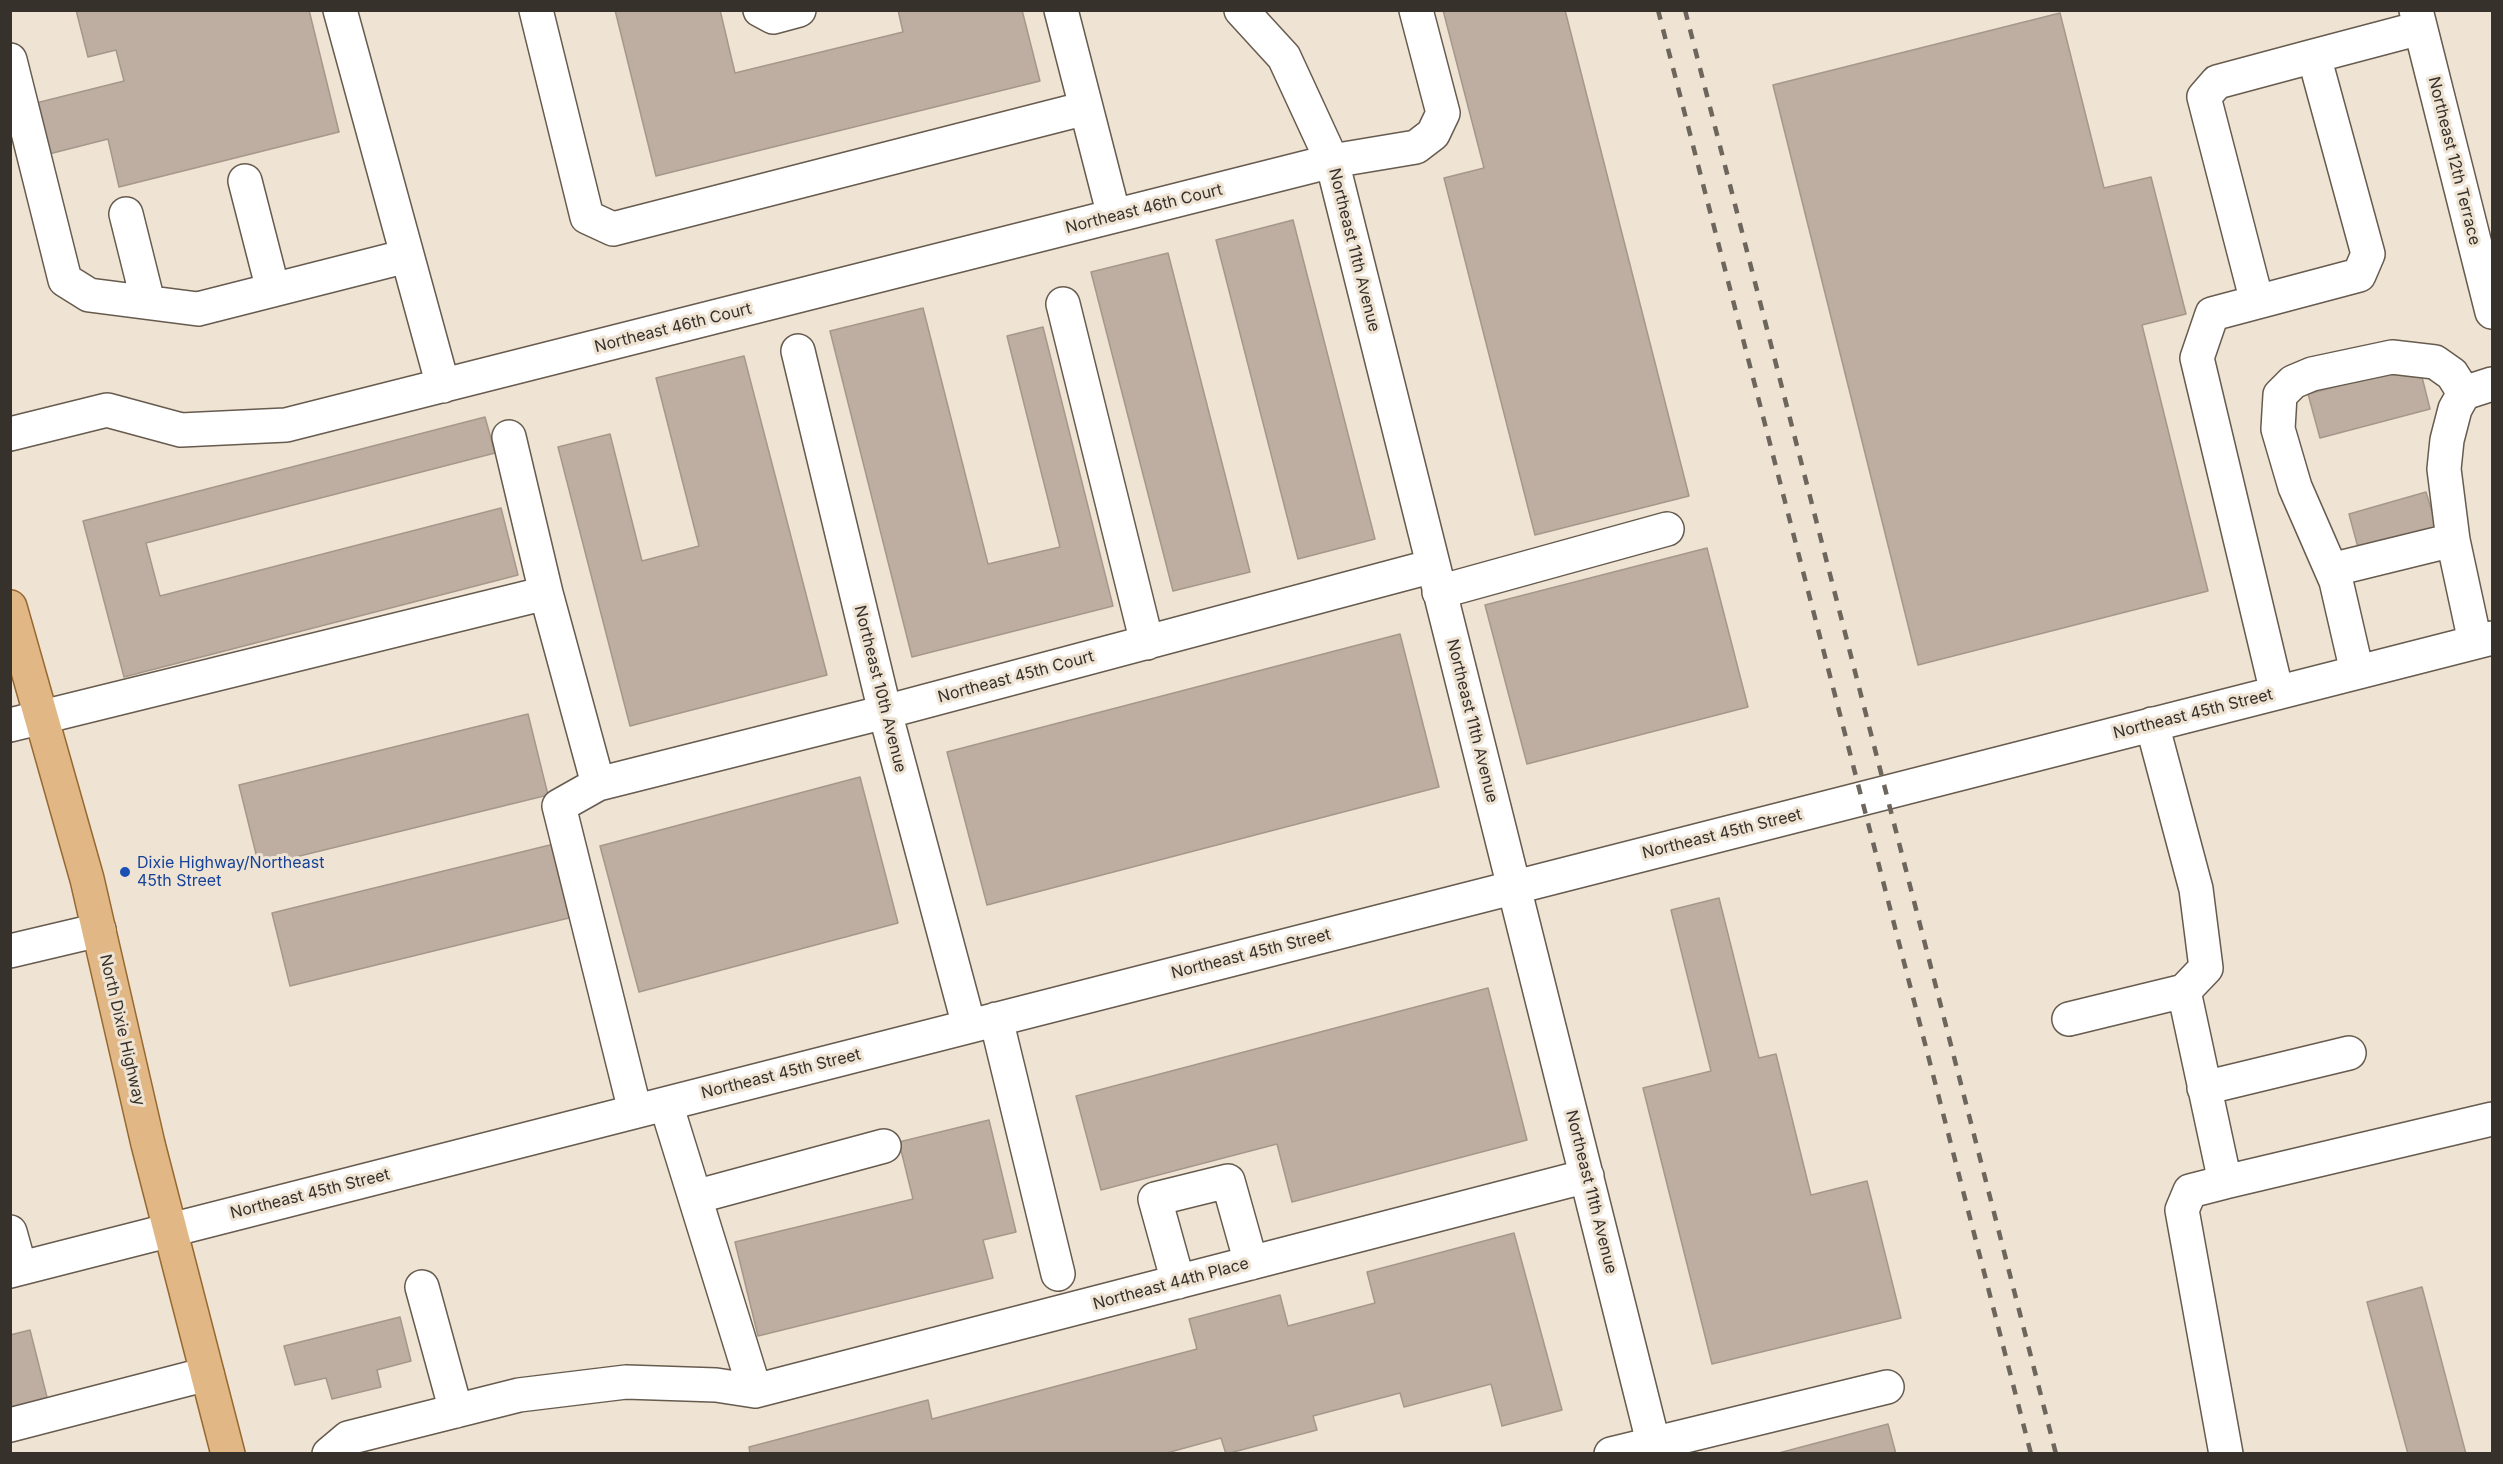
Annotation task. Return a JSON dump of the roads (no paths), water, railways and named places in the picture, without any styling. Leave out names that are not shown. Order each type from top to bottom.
[{"type":"main road","name":"North Dixie Highway","points":[[10,608],[87,879],[148,1144],[228,1454]]},
{"type":"street","points":[[340,10],[443,386]]},
{"type":"street","points":[[536,10],[587,217],[613,229],[1086,108]]},
{"type":"street","points":[[760,10],[773,17],[799,10]]},
{"type":"street","points":[[1061,10],[1114,216]]},
{"type":"street","name":"Northeast 11th Avenue","points":[[1241,10],[1284,57],[1332,161],[1655,1448]]},
{"type":"street","name":"Northeast 46th Court","points":[[10,434],[107,410],[181,430],[286,425],[1332,161],[1416,147],[1433,134],[1443,113],[1416,10]]},
{"type":"street","points":[[2257,302],[2204,97],[2217,82],[2314,56],[2418,19]]},
{"type":"street","name":"Northeast 12th Terrace","points":[[2418,19],[2493,312]]},
{"type":"street","points":[[2277,693],[2197,358],[2212,314],[2359,275],[2368,254],[2314,56]]},
{"type":"street","points":[[10,60],[65,280],[89,295],[198,309],[407,255]]},
{"type":"street","points":[[245,181],[273,290]]},
{"type":"street","points":[[126,214],[148,302]]},
{"type":"street","points":[[1063,304],[1147,643]]},
{"type":"street","name":"Northeast 10th Avenue","points":[[798,351],[885,712],[1058,1274]]},
{"type":"street","points":[[2357,672],[2332,571],[2295,487],[2278,429],[2280,395],[2293,382],[2312,374],[2392,357],[2435,362],[2478,389],[2455,409],[2447,440],[2444,469],[2453,540],[2484,640]]},
{"type":"street","points":[[509,437],[546,592],[598,784]]},
{"type":"street","name":"Northeast 45th Court","points":[[635,1111],[559,806],[598,784],[1147,643],[1667,529]]},
{"type":"street","points":[[2332,571],[2453,540]]},
{"type":"street","points":[[10,725],[546,592]]},
{"type":"street","name":"Northeast 45th Street","points":[[15,1270],[2484,640]]},
{"type":"street","points":[[2069,1018],[2184,991],[2206,968],[2196,889],[2152,724]]},
{"type":"street","points":[[10,951],[99,930]]},
{"type":"street","points":[[2184,991],[2225,1182]]},
{"type":"street","points":[[2204,1088],[2349,1053]]},
{"type":"street","points":[[329,1454],[348,1438],[519,1395],[626,1382],[716,1385],[755,1391],[666,1104]]},
{"type":"street","points":[[2226,1454],[2182,1210],[2190,1191],[2493,1119]]},
{"type":"street","points":[[695,1197],[884,1146]]},
{"type":"street","name":"Northeast 44th Place","points":[[755,1391],[1587,1176]]},
{"type":"street","points":[[1178,1282],[1155,1199],[1228,1181],[1251,1263]]},
{"type":"street","points":[[10,1232],[15,1270]]},
{"type":"street","points":[[422,1287],[456,1411]]},
{"type":"street","points":[[10,1425],[207,1374]]},
{"type":"street","points":[[1611,1454],[1655,1448],[1887,1387]]},
{"type":"railway","points":[[1658,10],[2031,1454]]},
{"type":"railway","points":[[1685,10],[2056,1454]]},
{"type":"place","name":"Dixie Highway/Northeast 45th Street","points":[[125,872]]}]
